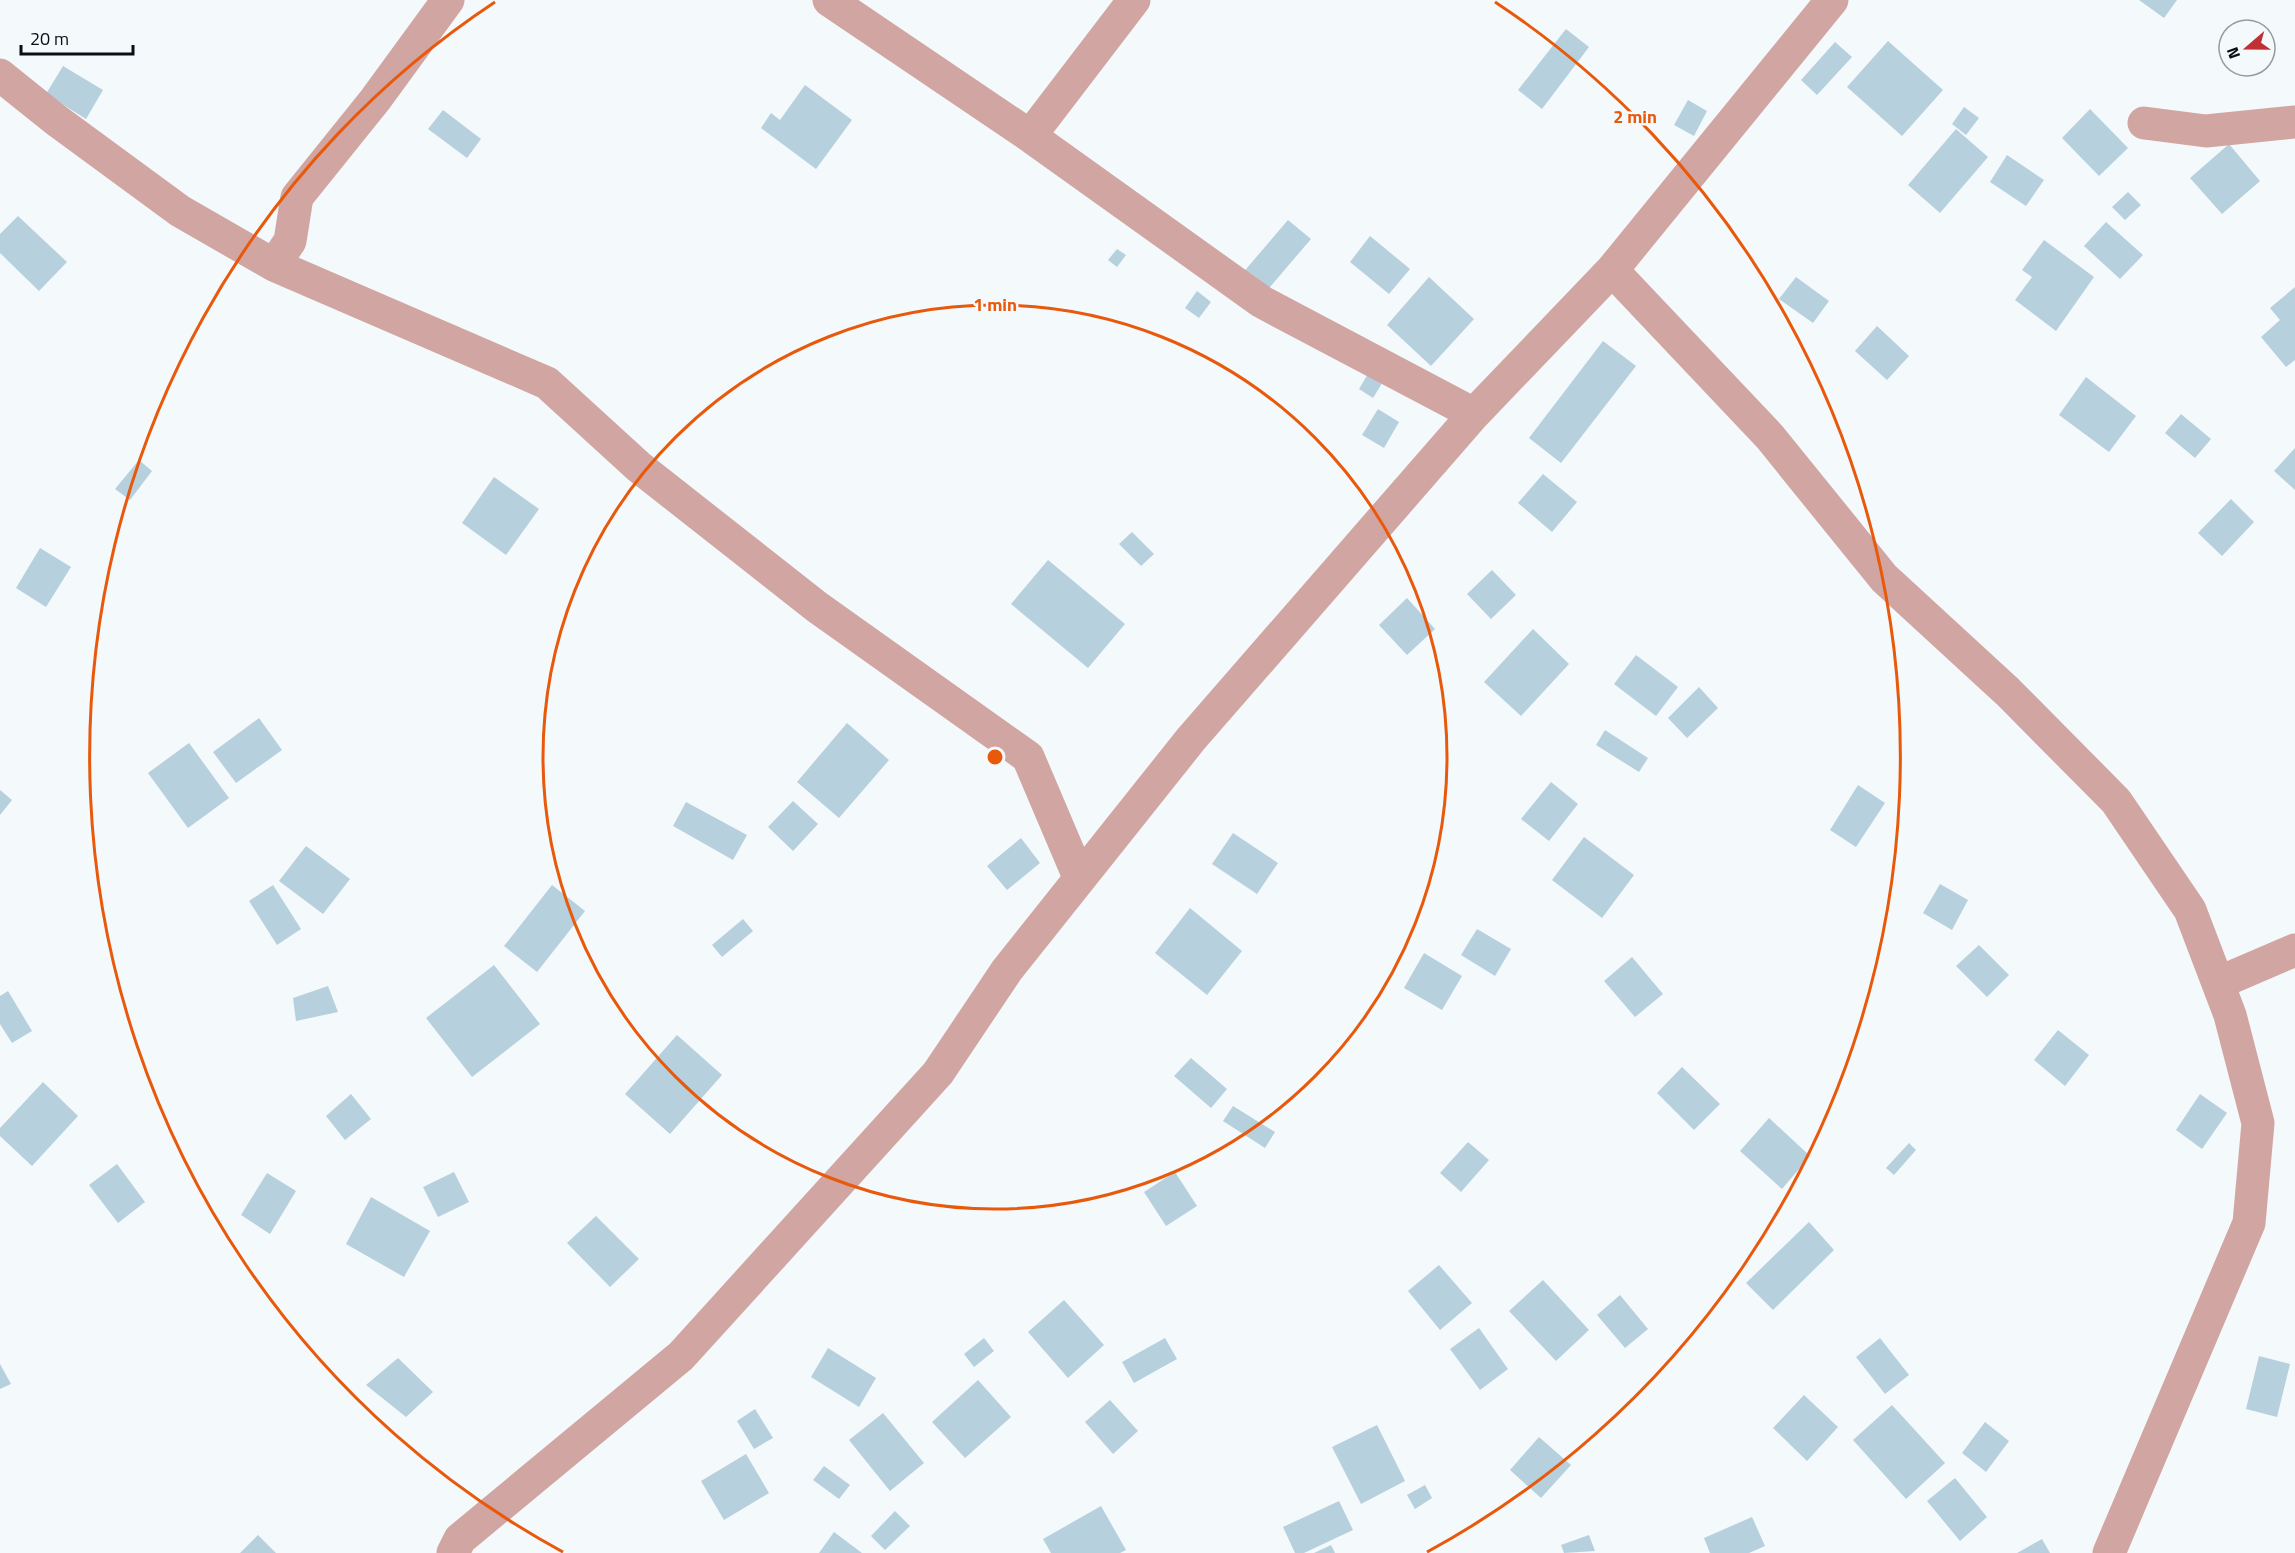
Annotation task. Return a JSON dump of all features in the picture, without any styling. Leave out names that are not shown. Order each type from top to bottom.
[{"type":"street","points":[[274,265],[290,241],[297,197],[375,100],[448,0]]},
{"type":"street","points":[[829,0],[1030,136],[1262,302],[1474,414]]},
{"type":"street","points":[[1030,136],[1134,0]]},
{"type":"street","points":[[453,1553],[460,1539],[681,1356],[938,1073],[1007,970],[1191,739],[1474,414],[1612,270],[1832,0]]},
{"type":"street","points":[[0,75],[56,120],[180,211],[274,265],[546,382],[639,467],[817,608],[1028,757],[1079,878]]},
{"type":"street","points":[[2144,123],[2206,131],[2295,122]]},
{"type":"street","points":[[1612,270],[1770,437],[1884,578],[2008,692],[2116,801],[2190,910],[2218,982],[2230,1015],[2258,1123],[2249,1223],[2109,1553]]},
{"type":"street","points":[[2218,982],[2295,950]]},
{"type":"building","points":[[2139,0],[2177,0],[2164,18]]},
{"type":"building","points":[[1566,29],[1589,47],[1542,109],[1518,90]]},
{"type":"building","points":[[1888,41],[1943,90],[1902,136],[1847,87]]},
{"type":"building","points":[[1835,42],[1852,57],[1817,95],[1801,80]]},
{"type":"building","points":[[63,66],[103,90],[86,119],[46,94]]},
{"type":"building","points":[[805,85],[852,120],[816,169],[761,128],[771,113],[780,120]]},
{"type":"building","points":[[1688,100],[1707,111],[1694,136],[1674,125]]},
{"type":"building","points":[[1964,107],[1979,118],[1966,135],[1952,124]]},
{"type":"building","points":[[2090,109],[2128,148],[2099,176],[2062,138]]},
{"type":"building","points":[[443,110],[481,139],[467,158],[428,129]]},
{"type":"building","points":[[1956,129],[1988,157],[1940,213],[1908,185]]},
{"type":"building","points":[[2229,144],[2260,181],[2222,214],[2190,178]]},
{"type":"building","points":[[2007,155],[2044,180],[2026,206],[1990,182]]},
{"type":"building","points":[[2128,192],[2141,205],[2125,220],[2112,207]]},
{"type":"building","points":[[18,216],[67,262],[39,291],[0,253],[0,234]]},
{"type":"building","points":[[1288,220],[1311,239],[1264,294],[1241,275]]},
{"type":"building","points":[[2106,222],[2143,255],[2120,279],[2084,246]]},
{"type":"building","points":[[1370,236],[1410,269],[1389,294],[1350,262]]},
{"type":"building","points":[[2044,240],[2094,277],[2056,331],[2015,300],[2032,277],[2022,270]]},
{"type":"building","points":[[1117,249],[1126,255],[1117,267],[1108,260]]},
{"type":"building","points":[[1429,277],[1474,319],[1431,366],[1387,325]]},
{"type":"building","points":[[1796,277],[1829,301],[1813,323],[1779,299]]},
{"type":"building","points":[[2295,287],[2295,360],[2286,367],[2261,337],[2280,320],[2270,308]]},
{"type":"building","points":[[1197,291],[1211,302],[1199,318],[1185,308]]},
{"type":"building","points":[[1877,326],[1909,356],[1887,380],[1855,351]]},
{"type":"building","points":[[1603,341],[1636,366],[1561,463],[1529,438]]},
{"type":"building","points":[[1369,372],[1384,380],[1373,398],[1359,389]]},
{"type":"building","points":[[2086,377],[2136,416],[2109,452],[2059,415]]},
{"type":"building","points":[[1378,409],[1399,422],[1384,448],[1362,435]]},
{"type":"building","points":[[2181,414],[2211,439],[2195,458],[2165,433]]},
{"type":"building","points":[[2295,448],[2295,490],[2274,471]]},
{"type":"building","points":[[139,460],[152,471],[130,500],[115,489]]},
{"type":"building","points":[[1543,474],[1577,502],[1552,532],[1518,503]]},
{"type":"building","points":[[494,477],[539,509],[506,555],[462,523]]},
{"type":"building","points":[[2231,499],[2254,522],[2222,556],[2198,533]]},
{"type":"building","points":[[1132,532],[1154,554],[1141,566],[1119,544]]},
{"type":"building","points":[[40,548],[71,567],[46,607],[16,588]]},
{"type":"building","points":[[1048,560],[1125,624],[1088,668],[1011,604]]},
{"type":"building","points":[[1492,570],[1516,595],[1491,619],[1467,594]]},
{"type":"building","points":[[1407,598],[1435,629],[1407,655],[1379,625]]},
{"type":"building","points":[[1533,629],[1569,664],[1521,716],[1484,682]]},
{"type":"building","points":[[1636,655],[1678,687],[1656,716],[1614,684]]},
{"type":"building","points":[[1699,687],[1718,708],[1687,738],[1668,718]]},
{"type":"building","points":[[259,718],[282,750],[236,783],[213,752]]},
{"type":"building","points":[[847,723],[889,760],[839,818],[797,782]]},
{"type":"building","points":[[1605,730],[1648,758],[1639,772],[1596,745]]},
{"type":"building","points":[[189,743],[229,798],[188,828],[148,773]]},
{"type":"building","points":[[1551,782],[1578,804],[1549,841],[1521,819]]},
{"type":"building","points":[[1858,785],[1885,803],[1856,847],[1830,830]]},
{"type":"building","points":[[0,790],[12,800],[0,815]]},
{"type":"building","points":[[793,801],[818,824],[793,851],[768,827]]},
{"type":"building","points":[[686,802],[747,835],[733,860],[673,826]]},
{"type":"building","points":[[1233,833],[1278,863],[1257,894],[1212,864]]},
{"type":"building","points":[[1584,837],[1634,875],[1602,918],[1552,880]]},
{"type":"building","points":[[1021,838],[1040,863],[1007,890],[987,866]]},
{"type":"building","points":[[306,846],[350,879],[323,914],[279,881]]},
{"type":"building","points":[[1940,884],[1968,900],[1952,930],[1923,913]]},
{"type":"building","points":[[273,885],[301,929],[277,945],[249,901]]},
{"type":"building","points":[[552,885],[585,911],[537,972],[504,946]]},
{"type":"building","points":[[1190,908],[1242,951],[1207,995],[1155,953]]},
{"type":"building","points":[[743,919],[753,931],[722,957],[712,945]]},
{"type":"building","points":[[1477,929],[1511,949],[1495,976],[1461,955]]},
{"type":"building","points":[[1979,945],[2009,975],[1987,997],[1956,966]]},
{"type":"building","points":[[1424,953],[1462,976],[1442,1010],[1404,988]]},
{"type":"building","points":[[1632,957],[1663,994],[1635,1017],[1604,981]]},
{"type":"building","points":[[494,965],[540,1024],[472,1077],[426,1018]]},
{"type":"building","points":[[328,986],[338,1012],[296,1021],[293,998]]},
{"type":"building","points":[[8,991],[32,1031],[12,1043],[0,1024],[0,996]]},
{"type":"building","points":[[2058,1030],[2089,1055],[2065,1086],[2034,1060]]},
{"type":"building","points":[[677,1035],[722,1075],[670,1134],[625,1094]]},
{"type":"building","points":[[1191,1058],[1227,1089],[1211,1108],[1174,1076]]},
{"type":"building","points":[[1682,1067],[1720,1104],[1694,1130],[1657,1093]]},
{"type":"building","points":[[43,1082],[78,1116],[32,1166],[0,1136],[0,1128]]},
{"type":"building","points":[[351,1094],[371,1119],[345,1140],[326,1116]]},
{"type":"building","points":[[2200,1094],[2227,1113],[2202,1149],[2176,1130]]},
{"type":"building","points":[[1233,1106],[1275,1132],[1265,1148],[1223,1121]]},
{"type":"building","points":[[1769,1118],[1810,1156],[1782,1189],[1740,1151]]},
{"type":"building","points":[[1468,1142],[1489,1160],[1461,1192],[1440,1173]]},
{"type":"building","points":[[1909,1143],[1916,1150],[1894,1175],[1886,1168]]},
{"type":"building","points":[[117,1164],[145,1202],[118,1223],[89,1185]]},
{"type":"building","points":[[454,1172],[469,1202],[438,1217],[423,1187]]},
{"type":"building","points":[[1175,1172],[1197,1206],[1166,1226],[1144,1192]]},
{"type":"building","points":[[267,1173],[296,1191],[270,1234],[241,1215]]},
{"type":"building","points":[[371,1197],[430,1231],[404,1277],[346,1244]]},
{"type":"building","points":[[596,1216],[639,1259],[610,1287],[567,1243]]},
{"type":"building","points":[[1809,1222],[1834,1250],[1773,1310],[1746,1283]]},
{"type":"building","points":[[1439,1265],[1472,1303],[1440,1330],[1408,1291]]},
{"type":"building","points":[[1543,1280],[1589,1330],[1556,1361],[1509,1311]]},
{"type":"building","points":[[1620,1295],[1648,1329],[1625,1348],[1597,1315]]},
{"type":"building","points":[[1064,1300],[1104,1345],[1068,1378],[1028,1332]]},
{"type":"building","points":[[1479,1328],[1508,1369],[1480,1390],[1450,1349]]},
{"type":"building","points":[[984,1338],[994,1351],[974,1367],[964,1354]]},
{"type":"building","points":[[1165,1338],[1177,1359],[1134,1383],[1122,1362]]},
{"type":"building","points":[[1880,1338],[1909,1375],[1885,1394],[1856,1357]]},
{"type":"building","points":[[828,1348],[876,1378],[859,1407],[811,1377]]},
{"type":"building","points":[[2259,1356],[2290,1364],[2277,1417],[2246,1409]]},
{"type":"building","points":[[398,1358],[433,1392],[406,1417],[366,1385]]},
{"type":"building","points":[[0,1364],[11,1384],[0,1389]]},
{"type":"building","points":[[978,1380],[1011,1417],[965,1458],[932,1422]]},
{"type":"building","points":[[1804,1395],[1838,1427],[1807,1461],[1773,1428]]},
{"type":"building","points":[[1110,1400],[1138,1431],[1113,1454],[1085,1422]]},
{"type":"building","points":[[1892,1405],[1945,1463],[1906,1499],[1853,1440]]},
{"type":"building","points":[[755,1409],[773,1438],[754,1449],[737,1421]]},
{"type":"building","points":[[883,1413],[924,1463],[890,1491],[849,1440]]},
{"type":"building","points":[[1985,1422],[2009,1441],[1986,1472],[1962,1453]]},
{"type":"building","points":[[1377,1425],[1405,1481],[1361,1504],[1332,1447]]},
{"type":"building","points":[[1539,1437],[1571,1465],[1541,1498],[1510,1470]]},
{"type":"building","points":[[746,1454],[769,1493],[724,1520],[701,1481]]},
{"type":"building","points":[[824,1466],[850,1485],[839,1499],[813,1480]]},
{"type":"building","points":[[1955,1478],[1987,1517],[1960,1541],[1927,1501]]},
{"type":"building","points":[[1425,1485],[1432,1498],[1415,1509],[1407,1495]]},
{"type":"building","points":[[1339,1501],[1353,1530],[1304,1553],[1295,1553],[1283,1527]]},
{"type":"building","points":[[1101,1506],[1126,1550],[1120,1553],[1051,1553],[1043,1539]]},
{"type":"building","points":[[895,1511],[910,1526],[885,1550],[871,1536]]},
{"type":"building","points":[[1752,1517],[1765,1546],[1749,1553],[1710,1553],[1704,1538]]},
{"type":"building","points":[[834,1532],[862,1553],[819,1553]]},
{"type":"building","points":[[258,1535],[276,1553],[240,1553]]},
{"type":"building","points":[[1589,1535],[1595,1551],[1564,1553],[1561,1545]]},
{"type":"building","points":[[2042,1539],[2050,1553],[2017,1553]]},
{"type":"building","points":[[1331,1545],[1335,1553],[1314,1553]]}]
